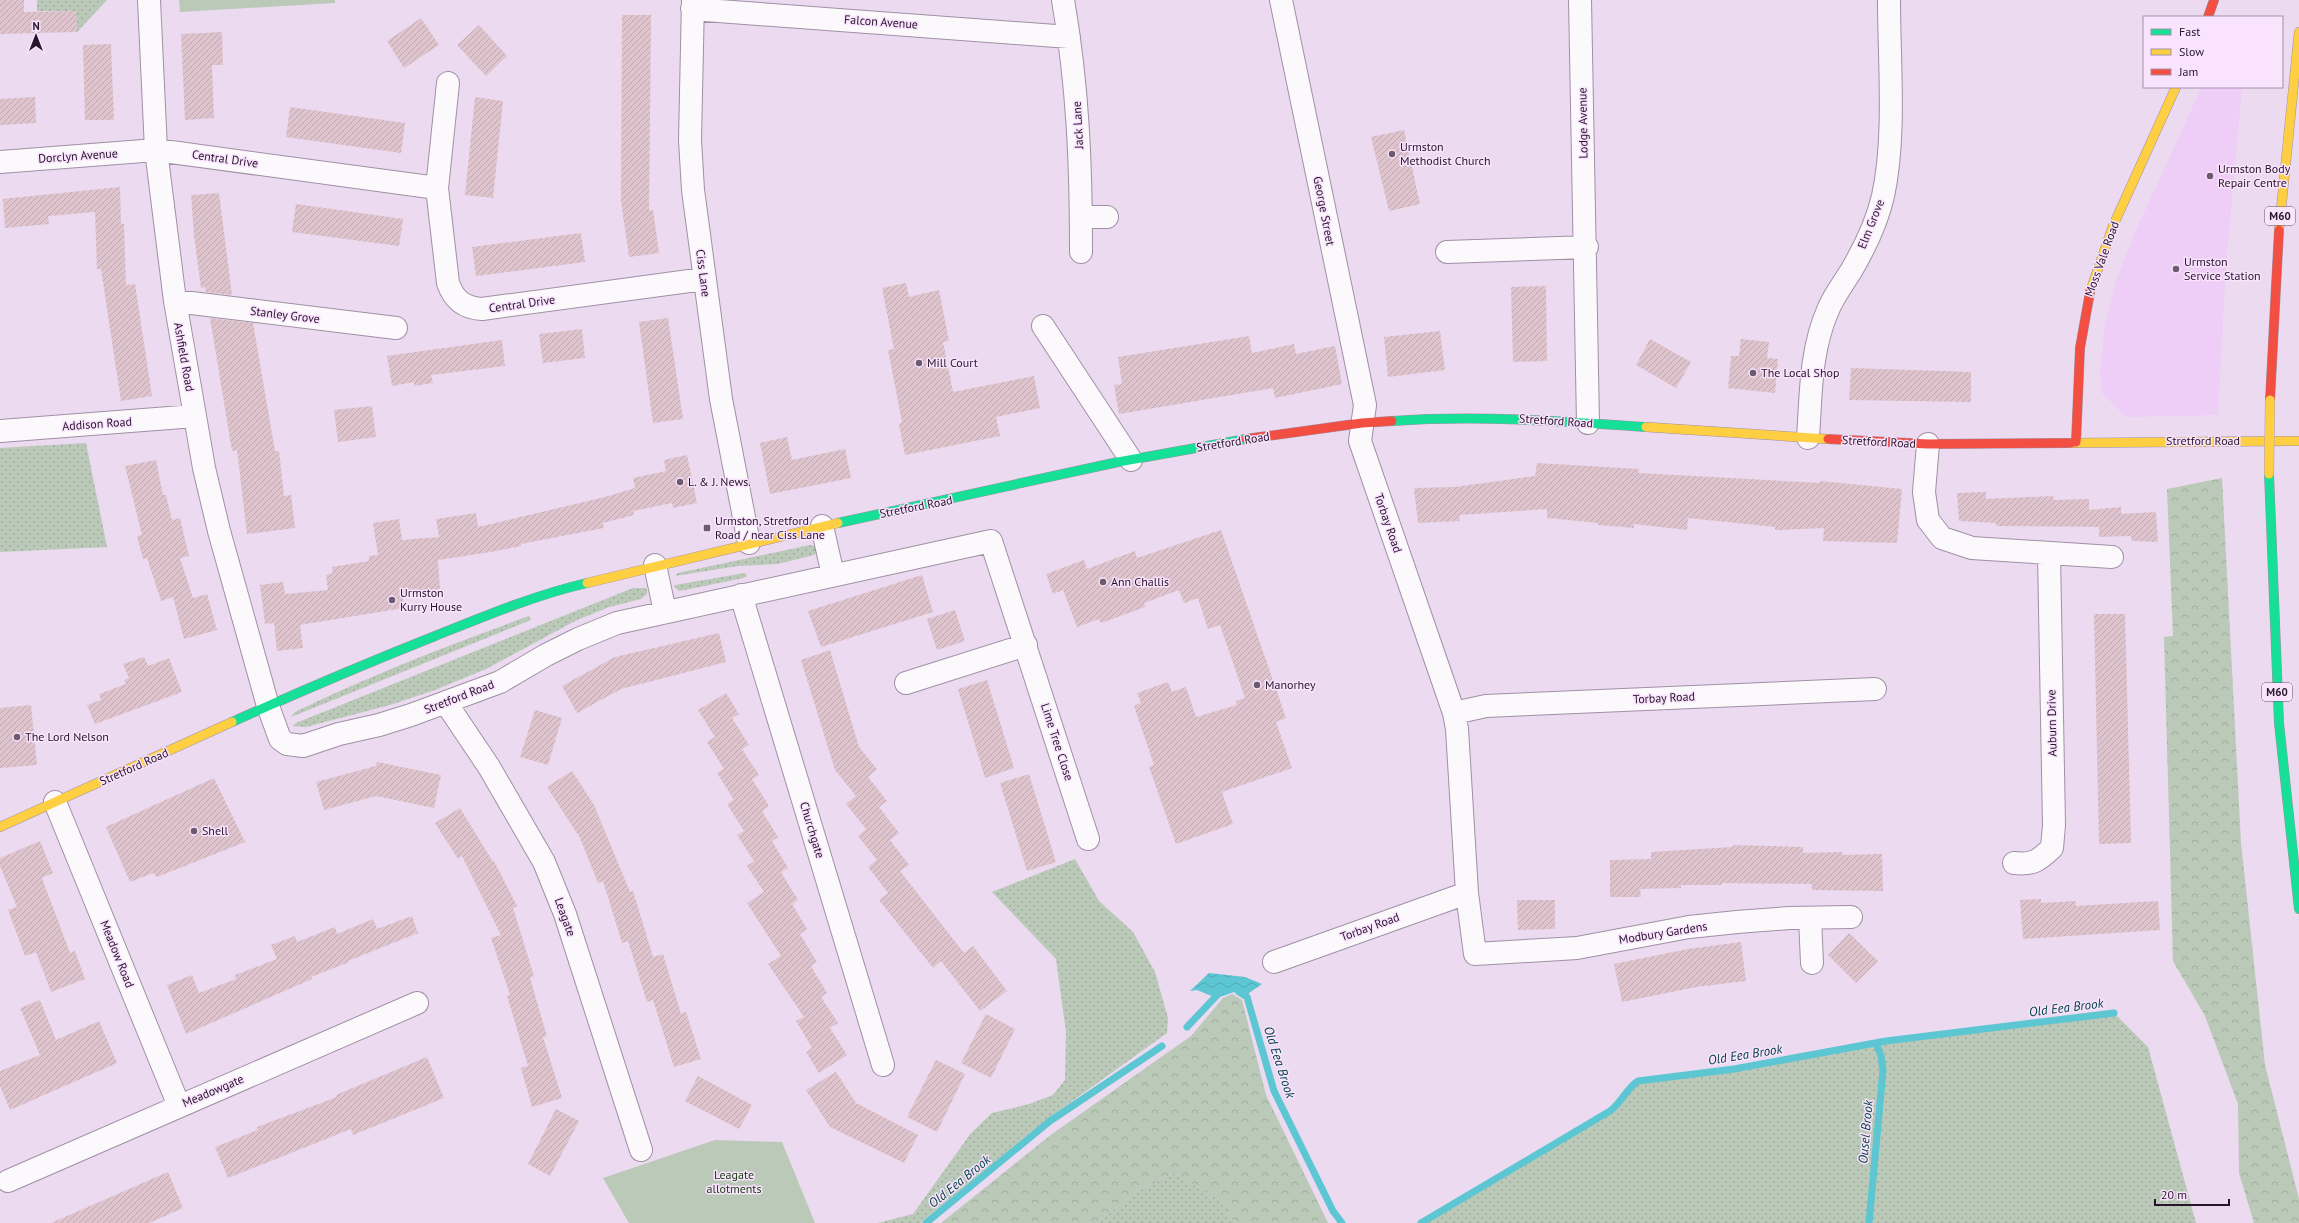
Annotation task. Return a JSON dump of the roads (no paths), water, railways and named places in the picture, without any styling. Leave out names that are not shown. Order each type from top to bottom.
[{"type":"main road","points":[[2208,16],[2214,0]]},
{"type":"main road","name":"M60","points":[[2299,32],[2280,211],[2270,400],[2269,474],[2279,723],[2299,909]]},
{"type":"main road","name":"Moss Vale Road","points":[[2076,442],[2080,348],[2090,291],[2113,226],[2176,88]]},
{"type":"main road","name":"Stretford Road","points":[[0,827],[268,706],[485,616],[565,588],[655,565],[822,526],[964,497],[1131,460],[1244,439],[1362,423],[1438,418],[1513,418],[1808,438],[1928,444],[2299,441]]},
{"type":"street","name":"Ashfield Road","points":[[149,0],[156,150],[174,301],[195,416],[219,531],[268,706]]},
{"type":"street","name":"Jack Lane","points":[[1063,0],[1070,37],[1078,113],[1081,252]]},
{"type":"street","name":"George Street","points":[[1281,0],[1365,405],[1362,423]]},
{"type":"street","name":"Lodge Avenue","points":[[1580,0],[1586,247],[1588,423]]},
{"type":"street","name":"Elm Grove","points":[[1808,438],[1813,366],[1820,331],[1828,309],[1852,270],[1876,220],[1888,171],[1890,143],[1888,0]]},
{"type":"street","name":"Falcon Avenue","points":[[692,4],[1070,37]]},
{"type":"street","name":"Ciss Lane","points":[[692,4],[690,140],[693,190],[704,279],[727,436],[749,543]]},
{"type":"street","name":"Central Drive","points":[[448,83],[437,188],[448,283],[452,294],[460,303],[470,308],[482,309],[704,279]]},
{"type":"street","name":"Dorclyn Avenue","points":[[0,162],[156,150]]},
{"type":"street","name":"Central Drive","points":[[156,150],[437,188]]},
{"type":"street","points":[[1081,218],[1107,217]]},
{"type":"street","points":[[1447,252],[1586,247]]},
{"type":"street","name":"Stanley Grove","points":[[174,301],[396,328]]},
{"type":"street","points":[[1043,326],[1131,460]]},
{"type":"street","name":"Addison Road","points":[[0,431],[195,416]]},
{"type":"street","name":"Torbay Road","points":[[1362,423],[1360,441],[1454,713],[1460,747],[1467,893],[1475,954]]},
{"type":"street","points":[[1928,444],[1924,492],[1928,520],[1942,538],[1972,548],[2112,557]]},
{"type":"street","points":[[822,526],[833,575]]},
{"type":"street","name":"Stretford Road","points":[[268,706],[280,739],[294,746],[303,746],[339,734],[379,725],[500,682],[578,639],[618,624],[741,595],[991,541]]},
{"type":"street","name":"Lime Tree Close","points":[[991,541],[1088,839]]},
{"type":"street","name":"Auburn Drive","points":[[2014,863],[2027,865],[2039,859],[2052,848],[2054,825],[2048,554]]},
{"type":"street","points":[[655,565],[665,612]]},
{"type":"street","name":"Churchgate","points":[[741,595],[883,1065]]},
{"type":"street","points":[[906,683],[1026,645]]},
{"type":"street","name":"Torbay Road","points":[[1454,713],[1486,706],[1875,689]]},
{"type":"street","name":"Leagate","points":[[446,702],[489,767],[544,862],[565,914],[641,1150]]},
{"type":"street","name":"Meadow Road","points":[[55,802],[179,1106]]},
{"type":"street","name":"Torbay Road","points":[[1274,962],[1467,893]]},
{"type":"street","name":"Modbury Gardens","points":[[1475,954],[1577,948],[1689,927],[1810,918],[1851,917]]},
{"type":"street","points":[[1810,918],[1812,963]]},
{"type":"street","name":"Meadowgate","points":[[8,1181],[417,1003]]},
{"type":"water","points":[[1209,973],[1245,977],[1262,984],[1249,993],[1247,997],[1234,992],[1217,998],[1197,990],[1190,991]]},
{"type":"waterway","name":"Old Eea Brook","points":[[1187,1027],[1220,992]]},
{"type":"waterway","name":"Old Eea Brook","points":[[1239,992],[1247,997],[1274,1091],[1333,1211],[1342,1223]]},
{"type":"waterway","name":"Old Eea Brook","points":[[1421,1223],[1610,1111],[1638,1081],[1734,1069],[1886,1041],[2114,1013]]},
{"type":"waterway","name":"Ousel Brook","points":[[1869,1223],[1883,1070],[1881,1056],[1876,1043]]},
{"type":"waterway","name":"Old Eea Brook","points":[[926,1223],[1050,1121],[1162,1046]]},
{"type":"place","name":"Urmston Methodist Church","points":[[1392,154]]},
{"type":"place","name":"Urmston Body Repair Centre","points":[[2210,176]]},
{"type":"place","name":"Urmston Service Station","points":[[2176,269]]},
{"type":"place","name":"Mill Court","points":[[919,363]]},
{"type":"place","name":"The Local Shop","points":[[1753,373]]},
{"type":"place","name":"L. & J. News.","points":[[680,482]]},
{"type":"place","name":"Urmston, Stretford Road / near Ciss Lane","points":[[707,528]]},
{"type":"place","name":"Ann Challis","points":[[1103,582]]},
{"type":"place","name":"Urmston Kurry House","points":[[392,600]]},
{"type":"place","name":"Manorhey","points":[[1257,685]]},
{"type":"place","name":"The Lord Nelson","points":[[17,737]]},
{"type":"place","name":"Shell","points":[[194,831]]},
{"type":"park label","name":"Leagate allotments","points":[[734,1182]]}]
